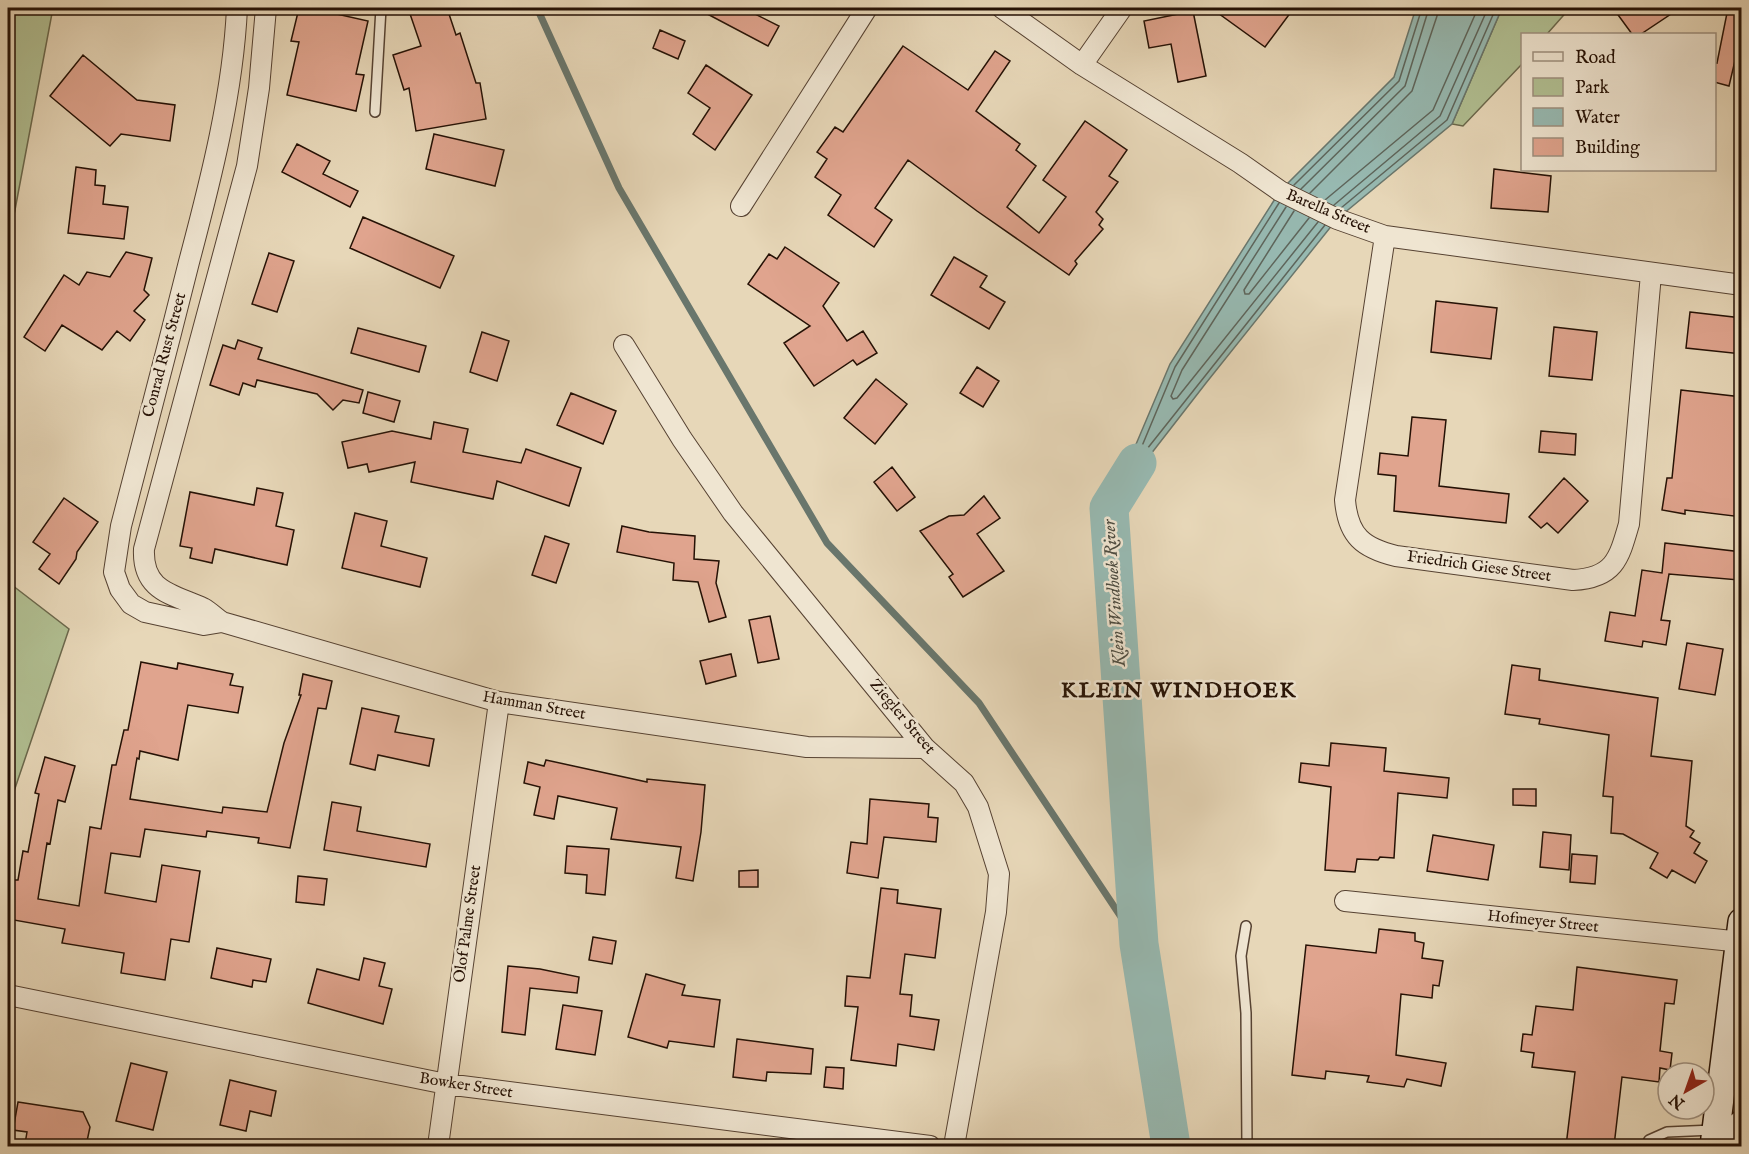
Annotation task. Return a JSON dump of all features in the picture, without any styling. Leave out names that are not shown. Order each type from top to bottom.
[{"type":"main road","points":[[1739,1146],[1724,1133],[1741,935]]},
{"type":"street","name":"Conrad Rust Street","points":[[222,622],[204,625],[145,612],[131,604],[120,590],[114,572],[121,525],[205,200],[226,101],[236,35],[237,8]]},
{"type":"street","name":"Conrad Rust Street","points":[[159,589],[148,575],[144,564],[144,549],[247,166],[259,88],[266,8]]},
{"type":"street","points":[[741,206],[867,8]]},
{"type":"street","name":"Barella Street","points":[[1002,8],[1082,65],[1240,163],[1280,191],[1337,219],[1385,236],[1742,285]]},
{"type":"street","points":[[1082,65],[1122,8]]},
{"type":"street","name":"Friedrich Giese Street","points":[[1385,236],[1345,500],[1347,517],[1359,538],[1374,551],[1396,556],[1574,580],[1592,579],[1609,569],[1621,552],[1629,524],[1651,274]]},
{"type":"street","name":"Ziegler Street","points":[[624,345],[682,439],[733,513],[925,748],[964,783],[973,799],[989,838],[999,874],[996,912],[954,1146]]},
{"type":"street","name":"Hamman Street","points":[[159,589],[204,609],[222,622],[499,702],[807,747],[925,748]]},
{"type":"street","name":"Olof Palme Street","points":[[438,1146],[499,702]]},
{"type":"street","name":"Hofmeyer Street","points":[[1346,901],[1741,935]]},
{"type":"street","name":"Bowker Street","points":[[8,995],[446,1084],[930,1146]]},
{"type":"lane","points":[[375,112],[381,8]]},
{"type":"lane","points":[[1246,926],[1241,956],[1246,1013],[1247,1146]]},
{"type":"lane","points":[[1646,1146],[1649,1140],[1667,1132],[1724,1133]]},
{"type":"green space","points":[[8,8],[53,8],[8,247]]},
{"type":"green space","points":[[1502,8],[1570,8],[1548,33],[1521,33],[1521,65],[1463,126],[1452,124]]},
{"type":"green space","points":[[8,582],[69,629],[8,809]]},
{"type":"water","points":[[1416,8],[1502,8],[1452,124],[1337,219],[1109,508],[1170,364],[1280,191],[1394,77]]},
{"type":"building","points":[[299,8],[310,8],[368,21],[356,74],[364,75],[356,111],[287,95],[299,42],[291,41]]},
{"type":"building","points":[[408,8],[447,8],[456,35],[460,33],[476,83],[480,83],[486,119],[416,131],[409,88],[404,90],[393,55],[421,46]]},
{"type":"building","points":[[696,8],[743,8],[779,26],[768,46]]},
{"type":"building","points":[[1211,8],[1294,8],[1265,47]]},
{"type":"building","points":[[1613,8],[1680,8],[1642,33],[1631,33]]},
{"type":"building","points":[[1728,8],[1742,8],[1742,49],[1738,48],[1729,86],[1716,83],[1717,63]]},
{"type":"building","points":[[1193,11],[1206,76],[1178,82],[1171,44],[1149,48],[1144,21]]},
{"type":"building","points":[[660,30],[685,41],[678,59],[653,48]]},
{"type":"building","points":[[903,46],[968,90],[995,51],[1010,61],[976,111],[1020,144],[1016,150],[1036,166],[1007,207],[1039,233],[1066,197],[1043,180],[1085,121],[1127,150],[1109,176],[1118,182],[1096,212],[1103,219],[1099,225],[1103,229],[1075,261],[1077,264],[1069,275],[908,160],[875,208],[892,220],[874,247],[828,215],[841,195],[815,177],[827,159],[817,152],[835,127],[843,132]]},
{"type":"building","points":[[83,55],[137,100],[175,105],[170,141],[121,134],[110,146],[50,96]]},
{"type":"building","points":[[706,65],[752,95],[715,150],[693,134],[710,108],[688,93]]},
{"type":"building","points":[[434,134],[504,150],[495,186],[426,169]]},
{"type":"building","points":[[297,144],[330,161],[323,174],[358,191],[350,207],[282,172]]},
{"type":"building","points":[[76,167],[96,170],[95,185],[105,186],[103,204],[128,207],[124,239],[68,233]]},
{"type":"building","points":[[1494,169],[1551,176],[1548,212],[1491,208]]},
{"type":"building","points":[[363,217],[454,256],[440,288],[350,248]]},
{"type":"building","points":[[785,247],[839,283],[823,306],[847,341],[863,331],[877,353],[857,365],[853,360],[814,386],[784,343],[810,326],[748,284],[769,254],[777,259]]},
{"type":"building","points":[[126,252],[152,258],[144,290],[149,295],[134,311],[145,320],[130,341],[117,331],[102,350],[62,325],[45,351],[24,337],[64,275],[79,285],[87,272],[110,277]]},
{"type":"building","points":[[269,253],[294,261],[277,312],[252,304]]},
{"type":"building","points":[[954,257],[987,276],[980,287],[1005,302],[989,329],[931,295]]},
{"type":"building","points":[[1436,301],[1497,308],[1491,359],[1431,352]]},
{"type":"building","points":[[1690,312],[1742,318],[1742,354],[1686,348]]},
{"type":"building","points":[[1554,327],[1597,332],[1592,380],[1549,376]]},
{"type":"building","points":[[358,328],[426,346],[419,372],[351,353]]},
{"type":"building","points":[[482,332],[509,341],[497,381],[470,372]]},
{"type":"building","points":[[238,340],[262,348],[258,359],[363,390],[359,403],[343,400],[333,410],[317,394],[257,380],[255,387],[243,383],[239,395],[210,385],[223,345],[235,349]]},
{"type":"building","points":[[977,367],[999,381],[983,407],[960,393]]},
{"type":"building","points":[[876,379],[907,404],[875,444],[844,418]]},
{"type":"building","points":[[1681,390],[1742,397],[1742,517],[1685,510],[1685,514],[1662,510],[1667,478],[1672,478]]},
{"type":"building","points":[[368,392],[400,401],[394,422],[363,413]]},
{"type":"building","points":[[571,393],[616,411],[603,444],[557,425]]},
{"type":"building","points":[[1412,417],[1446,420],[1439,486],[1509,494],[1506,523],[1394,511],[1396,476],[1378,474],[1380,453],[1408,456]]},
{"type":"building","points":[[434,422],[468,429],[463,452],[521,463],[526,449],[581,468],[569,506],[497,481],[493,499],[411,482],[415,462],[369,472],[367,464],[348,468],[342,442],[392,431],[431,439]]},
{"type":"building","points":[[1541,431],[1576,434],[1575,455],[1539,452]]},
{"type":"building","points":[[892,467],[915,497],[897,511],[874,482]]},
{"type":"building","points":[[1564,478],[1588,501],[1558,533],[1547,523],[1541,528],[1529,517]]},
{"type":"building","points":[[257,488],[283,493],[276,526],[294,530],[287,565],[215,549],[212,563],[190,558],[192,548],[180,546],[190,492],[254,505]]},
{"type":"building","points":[[984,496],[1000,518],[977,534],[1004,571],[963,597],[949,577],[953,574],[920,531],[949,516],[964,515]]},
{"type":"building","points":[[64,498],[98,522],[77,552],[76,559],[59,584],[39,569],[50,554],[33,542]]},
{"type":"building","points":[[355,513],[387,521],[381,546],[427,558],[420,587],[342,568]]},
{"type":"building","points":[[622,526],[649,532],[695,536],[694,559],[719,561],[716,583],[726,617],[709,622],[698,582],[673,580],[674,563],[617,552]]},
{"type":"building","points":[[545,536],[569,544],[556,583],[532,575]]},
{"type":"building","points":[[1665,543],[1742,552],[1739,580],[1669,574],[1661,620],[1670,621],[1666,645],[1643,641],[1642,647],[1605,641],[1610,612],[1635,616],[1642,570],[1662,573]]},
{"type":"building","points":[[770,616],[779,659],[758,663],[749,620]]},
{"type":"building","points":[[1687,643],[1723,649],[1715,695],[1679,689]]},
{"type":"building","points":[[731,654],[736,676],[706,684],[700,661]]},
{"type":"building","points":[[141,662],[177,669],[178,663],[233,674],[230,685],[243,687],[238,713],[188,705],[178,760],[140,751],[130,799],[222,813],[223,807],[267,812],[284,743],[301,695],[299,695],[303,674],[332,681],[326,709],[318,708],[290,848],[258,843],[259,838],[207,831],[206,837],[145,829],[140,857],[111,853],[105,893],[156,902],[162,865],[200,871],[189,942],[171,939],[165,980],[121,973],[124,953],[62,943],[65,929],[8,919],[14,880],[18,880],[23,851],[28,852],[39,794],[35,793],[45,757],[75,766],[65,802],[58,800],[50,844],[47,843],[38,899],[79,906],[90,827],[101,829],[112,765],[116,765],[124,730],[128,730]]},
{"type":"building","points":[[1512,665],[1540,669],[1539,680],[1658,698],[1651,756],[1692,761],[1686,826],[1694,831],[1690,837],[1700,843],[1694,853],[1707,861],[1695,883],[1672,870],[1667,878],[1650,868],[1658,853],[1623,834],[1611,833],[1613,797],[1603,796],[1609,735],[1539,724],[1540,719],[1505,714]]},
{"type":"building","points":[[362,708],[399,716],[395,732],[434,739],[429,766],[378,755],[375,770],[350,764]]},
{"type":"building","points":[[1331,743],[1386,748],[1384,771],[1449,778],[1447,798],[1398,793],[1394,858],[1357,859],[1355,872],[1325,870],[1331,787],[1299,782],[1301,763],[1329,766]]},
{"type":"building","points":[[546,760],[647,782],[647,779],[705,785],[701,832],[693,881],[676,878],[681,847],[611,839],[617,808],[558,796],[554,819],[534,815],[540,787],[524,783],[528,762],[544,766]]},
{"type":"building","points":[[1513,789],[1536,789],[1536,806],[1513,805]]},
{"type":"building","points":[[870,799],[929,804],[928,817],[938,818],[936,842],[884,837],[878,878],[847,873],[851,842],[867,844]]},
{"type":"building","points":[[332,802],[361,807],[357,831],[430,844],[426,867],[324,850]]},
{"type":"building","points":[[1543,832],[1571,835],[1569,870],[1540,867]]},
{"type":"building","points":[[1433,835],[1494,845],[1488,880],[1427,871]]},
{"type":"building","points":[[567,846],[609,849],[605,895],[586,893],[587,875],[565,873]]},
{"type":"building","points":[[1572,854],[1597,856],[1595,884],[1570,882]]},
{"type":"building","points":[[758,870],[758,887],[739,887],[739,871]]},
{"type":"building","points":[[298,876],[327,879],[324,905],[296,902]]},
{"type":"building","points":[[881,888],[898,890],[897,903],[941,909],[935,958],[905,954],[900,994],[912,995],[910,1016],[939,1020],[934,1050],[898,1044],[896,1066],[851,1060],[858,1007],[845,1006],[847,976],[870,978]]},
{"type":"building","points":[[1379,929],[1415,933],[1415,941],[1424,943],[1422,958],[1443,961],[1439,986],[1433,985],[1432,998],[1401,994],[1396,1055],[1446,1063],[1441,1086],[1407,1079],[1404,1087],[1367,1082],[1369,1076],[1326,1071],[1325,1079],[1292,1075],[1306,945],[1376,953]]},
{"type":"building","points":[[593,937],[616,941],[612,964],[589,960]]},
{"type":"building","points":[[217,948],[271,959],[266,982],[253,980],[252,987],[211,978]]},
{"type":"building","points":[[364,958],[385,963],[379,986],[392,989],[383,1024],[308,1003],[317,969],[359,980]]},
{"type":"building","points":[[508,966],[540,969],[579,977],[577,993],[530,988],[525,1035],[502,1032]]},
{"type":"building","points":[[1577,967],[1677,980],[1674,1004],[1665,1003],[1660,1051],[1672,1053],[1671,1061],[1656,1061],[1656,1082],[1622,1077],[1614,1146],[1566,1146],[1575,1072],[1532,1067],[1534,1053],[1521,1051],[1523,1034],[1532,1035],[1536,1006],[1573,1010]]},
{"type":"building","points":[[646,974],[685,985],[682,995],[720,1000],[714,1047],[669,1041],[667,1048],[628,1037]]},
{"type":"building","points":[[563,1005],[602,1011],[595,1055],[556,1049]]},
{"type":"building","points":[[737,1039],[813,1049],[811,1074],[767,1072],[766,1081],[733,1077]]},
{"type":"building","points":[[131,1063],[167,1072],[153,1130],[116,1121]]},
{"type":"building","points":[[826,1067],[844,1068],[843,1089],[824,1087]]},
{"type":"building","points":[[230,1080],[276,1091],[271,1116],[250,1111],[246,1131],[220,1125]]},
{"type":"building","points":[[18,1102],[83,1112],[90,1127],[86,1146],[25,1144],[27,1132],[13,1130]]},
{"type":"waterway","points":[[537,8],[619,188],[827,543],[979,703],[1139,944]]},
{"type":"waterway","name":"Klein Windhoek River","points":[[1137,463],[1109,508],[1139,944],[1171,1146]]},
{"type":"district","name":"KLEIN WINDHOEK","points":[[1179,691]]}]
